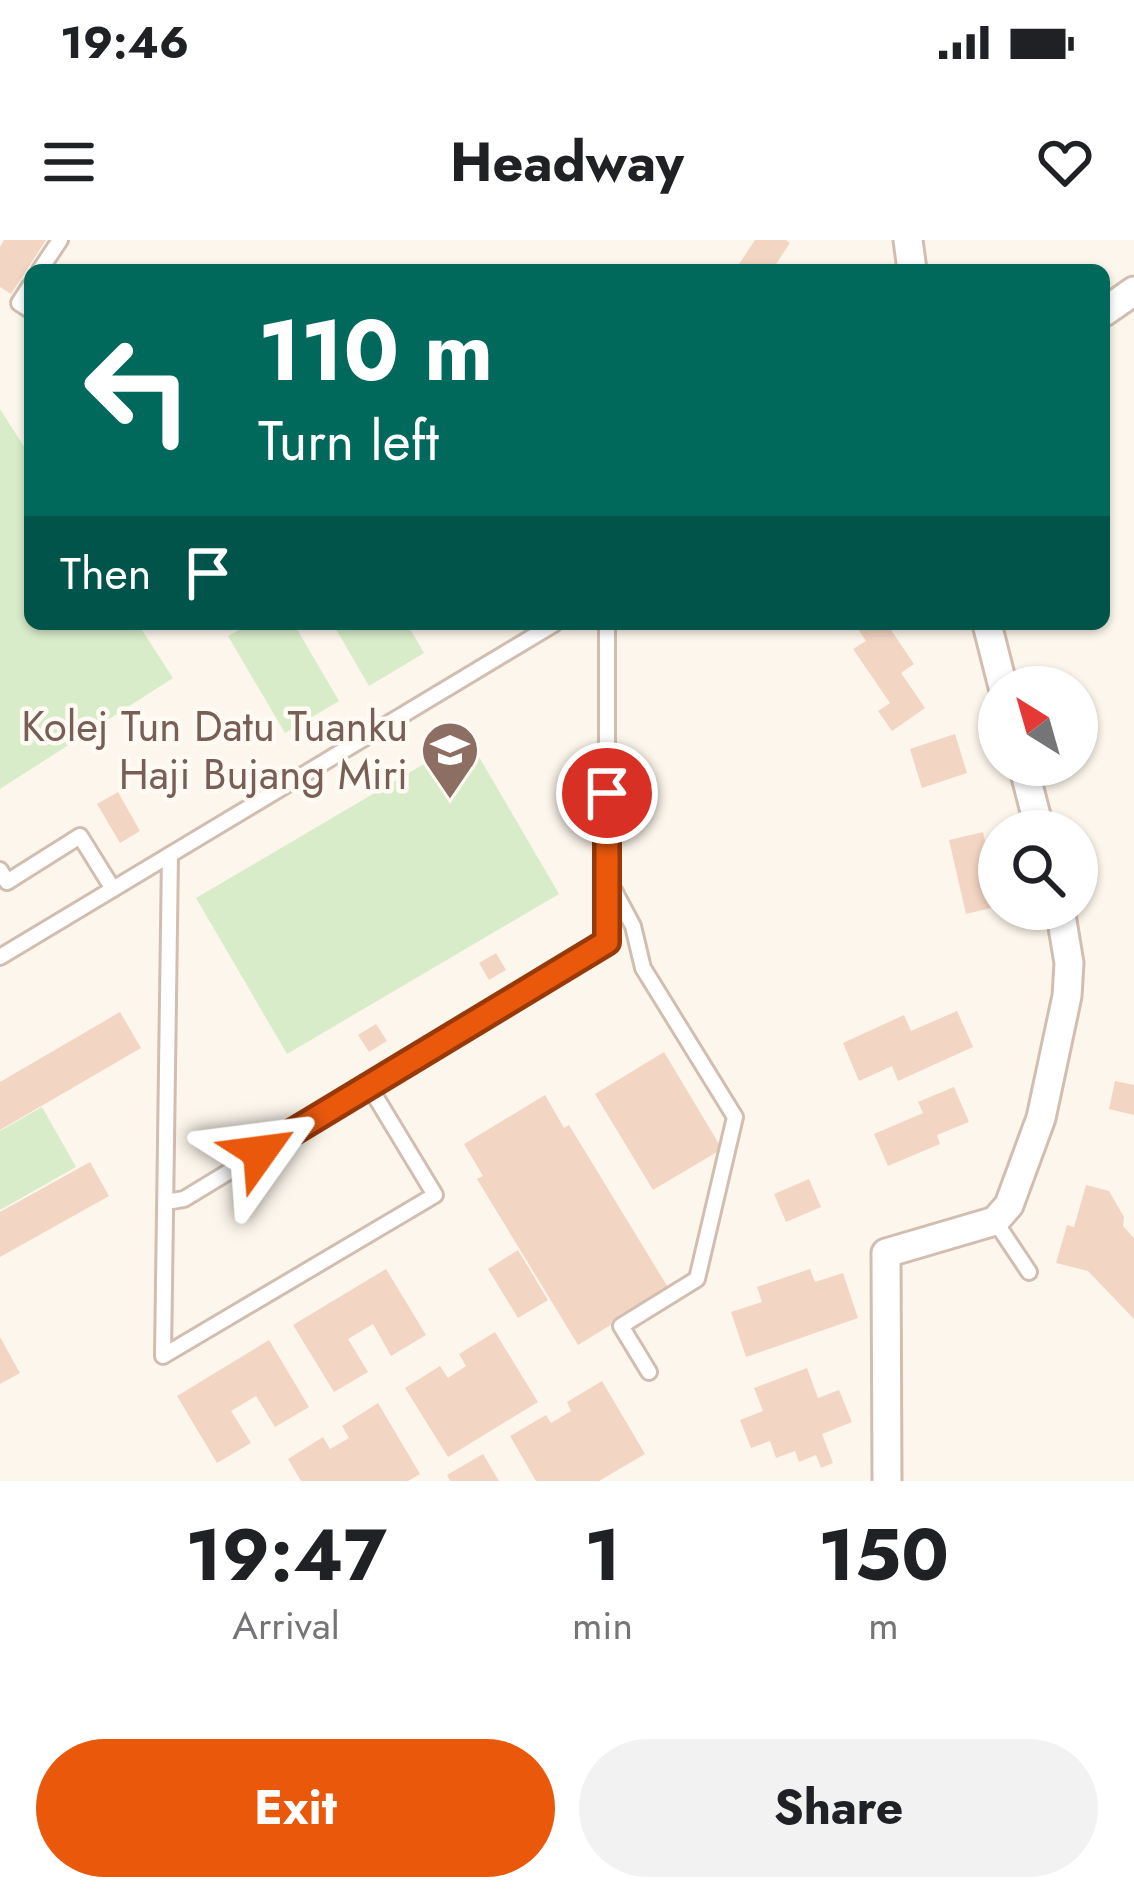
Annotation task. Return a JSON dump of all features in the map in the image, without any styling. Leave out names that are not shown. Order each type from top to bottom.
[{"type":"street","points":[[989,630],[998,666]]},
{"type":"street","points":[[887,1481],[886,1253],[995,1221],[1009,1205],[1041,1118],[1054,1063],[1067,996],[1069,964],[1063,930]]},
{"type":"lane","points":[[0,958],[535,630]]},
{"type":"lane","points":[[166,1202],[184,1199],[607,942],[607,630]]},
{"type":"lane","points":[[3,876],[80,836],[112,890]]},
{"type":"lane","points":[[170,855],[164,1356],[435,1195],[369,1086]]},
{"type":"lane","points":[[607,878],[633,926],[643,968],[735,1117],[697,1279],[621,1326],[649,1372]]},
{"type":"lane","points":[[995,1221],[1029,1272]]},
{"type":"green space","points":[[0,409],[24,447],[24,630],[142,630],[173,678],[0,789]]},
{"type":"green space","points":[[238,630],[298,630],[339,701],[285,733],[228,636]]},
{"type":"green space","points":[[336,630],[411,630],[424,653],[369,686]]},
{"type":"green space","points":[[468,738],[559,894],[287,1054],[196,898]]},
{"type":"green space","points":[[42,1107],[76,1167],[0,1210],[0,1131]]},
{"type":"building","points":[[4,240],[46,240],[30,264],[24,264],[24,274],[11,294],[0,287]]},
{"type":"building","points":[[755,240],[790,243],[776,264],[739,264]]},
{"type":"building","points":[[859,630],[891,630],[914,664],[901,673],[925,708],[892,731],[878,711],[890,703],[853,649],[866,641]]},
{"type":"building","points":[[955,734],[967,773],[922,788],[910,749]]},
{"type":"building","points":[[118,792],[140,831],[120,843],[97,804]]},
{"type":"building","points":[[978,833],[978,911],[966,914],[949,840]]},
{"type":"building","points":[[496,953],[506,970],[489,980],[479,963]]},
{"type":"building","points":[[957,1011],[973,1047],[898,1081],[892,1066],[859,1081],[843,1043],[904,1015],[911,1031]]},
{"type":"building","points":[[120,1012],[141,1048],[0,1130],[0,1082]]},
{"type":"building","points":[[376,1024],[387,1041],[369,1052],[358,1035]]},
{"type":"building","points":[[664,1052],[722,1149],[653,1190],[595,1094]]},
{"type":"building","points":[[1115,1081],[1134,1085],[1134,1115],[1109,1109]]},
{"type":"building","points":[[954,1087],[969,1122],[937,1135],[940,1144],[888,1166],[874,1134],[923,1113],[918,1102]]},
{"type":"building","points":[[545,1095],[564,1128],[569,1125],[669,1289],[578,1345],[477,1179],[483,1176],[464,1144]]},
{"type":"building","points":[[90,1162],[109,1196],[0,1257],[0,1212]]},
{"type":"building","points":[[809,1179],[821,1207],[786,1222],[774,1194]]},
{"type":"building","points":[[1086,1185],[1109,1191],[1124,1217],[1123,1226],[1134,1238],[1134,1319],[1088,1271],[1056,1263],[1067,1225],[1074,1227]]},
{"type":"building","points":[[518,1250],[548,1300],[518,1318],[488,1269]]},
{"type":"building","points":[[386,1269],[426,1335],[391,1356],[373,1324],[348,1339],[368,1372],[334,1392],[293,1325]]},
{"type":"building","points":[[810,1269],[815,1282],[843,1273],[858,1318],[746,1357],[731,1312],[762,1302],[757,1287]]},
{"type":"building","points":[[495,1332],[538,1402],[448,1457],[405,1388],[440,1366],[448,1378],[466,1366],[459,1354]]},
{"type":"building","points":[[0,1337],[20,1373],[0,1384]]},
{"type":"building","points":[[269,1340],[309,1407],[275,1427],[256,1396],[231,1411],[251,1443],[217,1463],[177,1396]]},
{"type":"building","points":[[807,1368],[818,1398],[839,1390],[852,1422],[822,1434],[833,1463],[821,1468],[816,1455],[799,1462],[795,1451],[776,1458],[770,1441],[751,1448],[740,1420],[763,1411],[754,1388]]},
{"type":"building","points":[[602,1381],[645,1454],[599,1481],[536,1481],[510,1436],[546,1415],[551,1423],[571,1411],[567,1402]]},
{"type":"building","points":[[378,1403],[420,1474],[408,1481],[301,1481],[288,1459],[323,1437],[330,1449],[349,1438],[342,1426]]},
{"type":"building","points":[[483,1454],[499,1481],[450,1481],[447,1475]]},
{"type":"place","name":"Kolej Tun Datu Tuanku Haji Bujang Miri","points":[[450,801]]},
{"type":"route","points":[[260,1152],[607,942],[607,793]]}]
